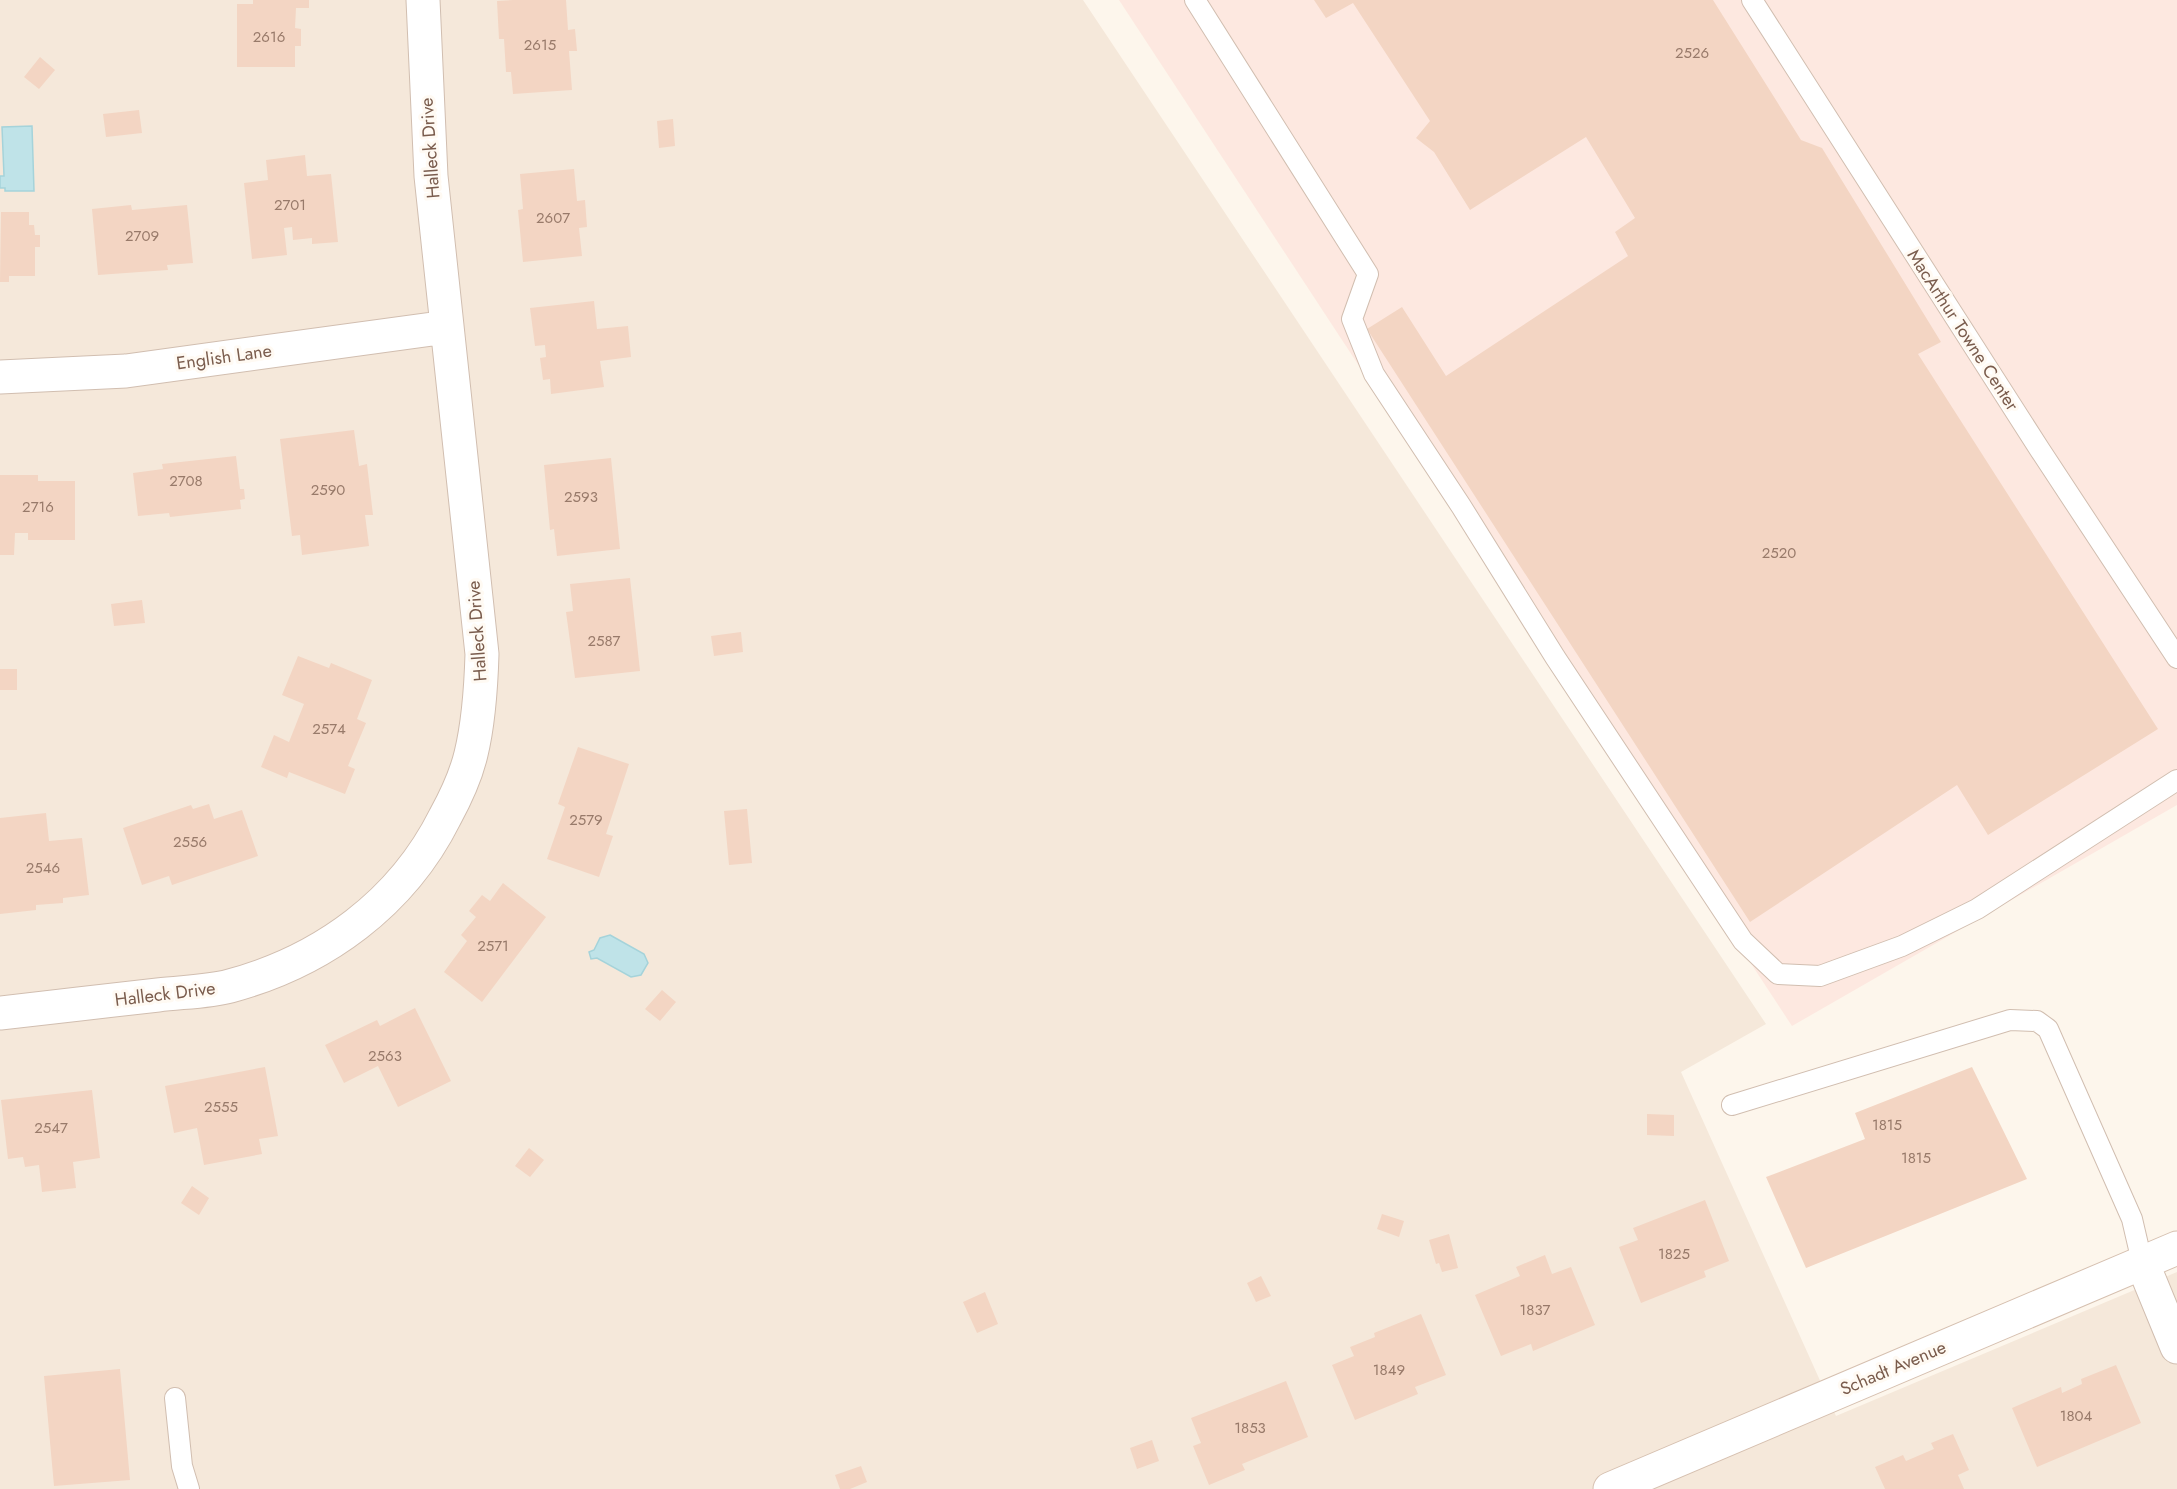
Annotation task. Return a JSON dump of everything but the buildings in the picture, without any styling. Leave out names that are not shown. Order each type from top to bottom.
[{"type":"street","name":"Halleck Drive","points":[[0,1014],[228,986],[282,969],[333,943],[377,908],[408,875],[435,838],[455,798],[471,755],[481,699],[482,654],[430,176],[423,0]]},
{"type":"street","name":"English Lane","points":[[0,377],[126,370],[447,327]]},
{"type":"street","name":"Schadt Avenue","points":[[1610,1489],[2177,1248]]},
{"type":"street","points":[[2142,1262],[2177,1347]]},
{"type":"lane","points":[[1195,0],[1368,274],[1352,318],[1374,374],[1461,506],[1555,657],[1743,941],[1778,974],[1820,976],[1902,946],[1977,909],[2177,780]]},
{"type":"lane","name":"MacArthur Towne Center","points":[[1752,0],[2040,450],[2177,658]]},
{"type":"lane","points":[[1732,1105],[2010,1020],[2037,1021],[2048,1029],[2132,1219],[2142,1262]]},
{"type":"lane","points":[[175,1398],[182,1466],[189,1489]]},
{"type":"shaded area","points":[[0,0],[1083,0],[1766,1024],[1681,1072],[1836,1416],[2177,1272],[2177,1489],[0,1489]]},
{"type":"shaded area","points":[[1119,0],[2177,0],[2177,805],[1792,1026]]},
{"type":"water","points":[[32,126],[34,191],[5,191],[5,188],[0,188],[0,176],[4,176],[2,127]]},
{"type":"water","points":[[610,935],[644,954],[648,963],[641,975],[631,977],[597,958],[591,959],[589,952],[594,950],[600,938]]}]
